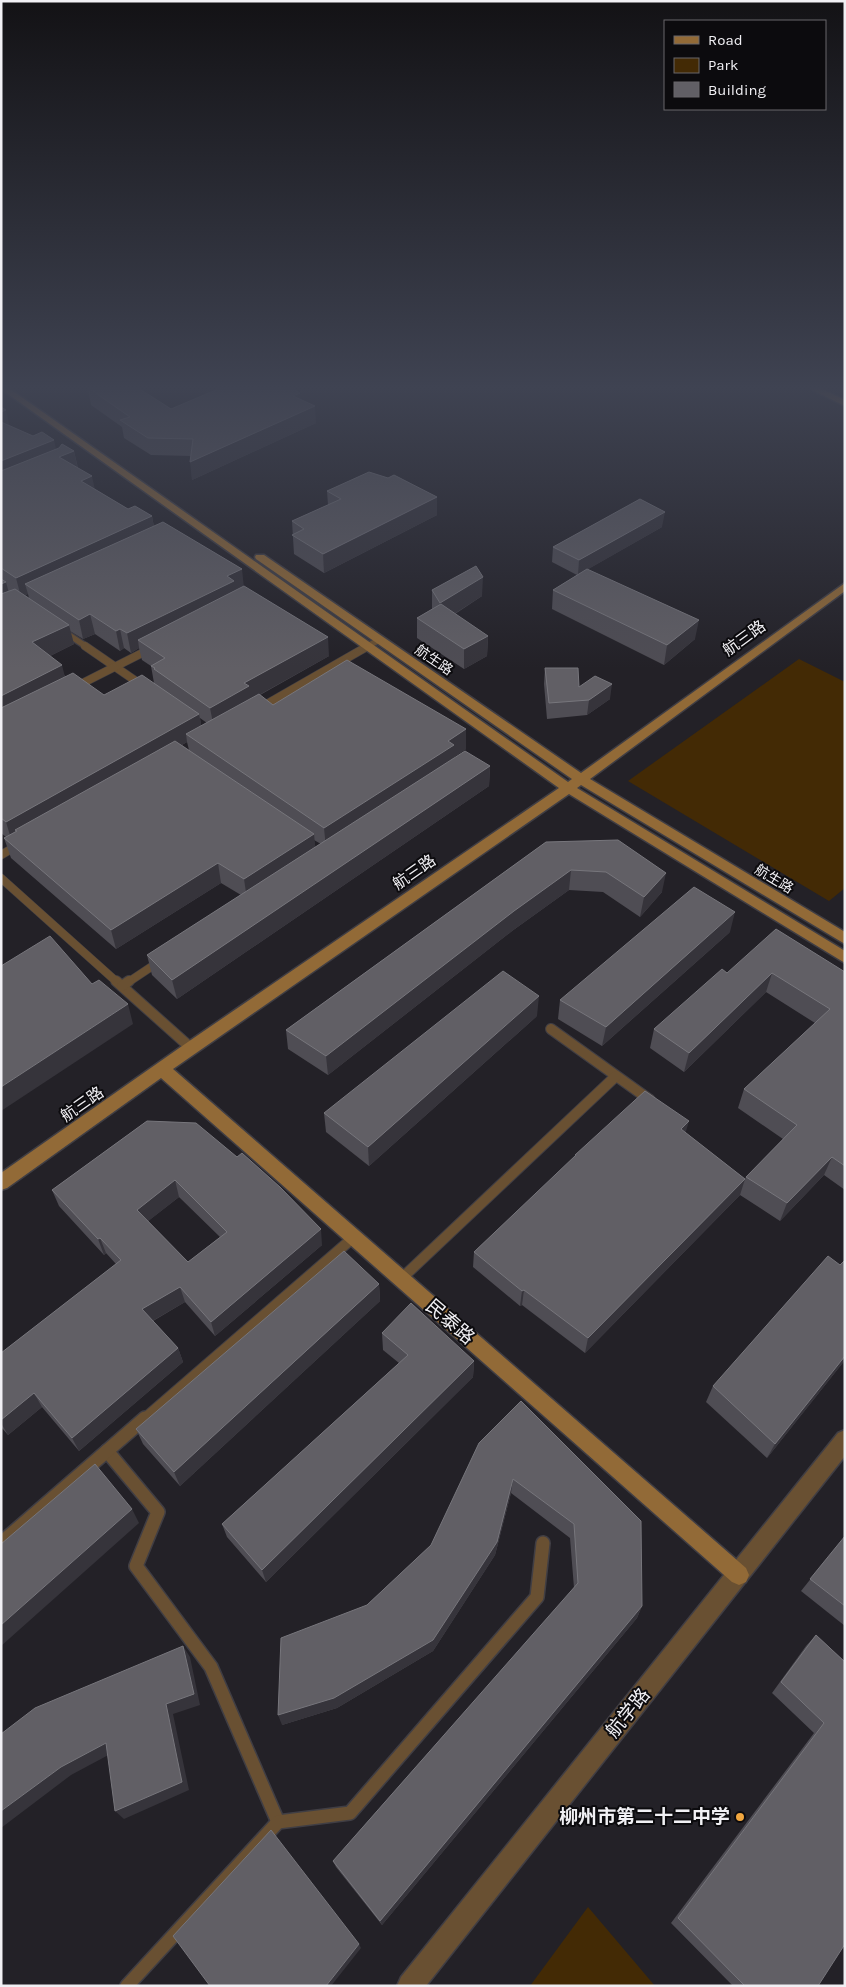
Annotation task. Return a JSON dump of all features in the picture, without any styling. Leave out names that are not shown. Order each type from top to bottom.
[{"type":"street","points":[[136,482],[567,787],[845,958]]},
{"type":"street","name":"航生路","points":[[194,523],[379,640],[581,779],[845,939]]},
{"type":"street","name":"航三路","points":[[1,1183],[191,1048],[581,779],[845,586]]},
{"type":"street","name":"民泰路","points":[[162,1069],[739,1575]]},
{"type":"street","name":"航学路","points":[[410,1986],[845,1440]]},
{"type":"lane","points":[[52,624],[148,690]]},
{"type":"lane","points":[[256,710],[379,640]]},
{"type":"lane","points":[[71,689],[160,645]]},
{"type":"lane","points":[[1,855],[27,840]]},
{"type":"lane","points":[[1,878],[191,1048]]},
{"type":"lane","points":[[122,986],[170,954]]},
{"type":"lane","points":[[550,1030],[661,1108]]},
{"type":"lane","points":[[402,1279],[616,1076]]},
{"type":"lane","points":[[1,1543],[354,1237]]},
{"type":"lane","points":[[107,1451],[158,1512],[136,1566],[211,1666],[278,1822]]},
{"type":"lane","points":[[127,1986],[278,1822],[350,1813],[537,1597],[543,1543]]},
{"type":"green space","points":[[799,659],[845,682],[845,888],[829,901],[628,781]]},
{"type":"green space","points":[[588,1907],[655,1986],[530,1986]]},
{"type":"building","points":[[1,482],[82,482],[128,509],[135,506],[152,516],[16,578],[1,568]]},
{"type":"building","points":[[347,482],[407,482],[437,497],[323,554],[292,535],[304,529],[292,521],[341,499],[327,491]]},
{"type":"building","points":[[640,499],[665,512],[579,560],[553,547]]},
{"type":"building","points":[[163,522],[242,569],[227,576],[234,581],[127,633],[120,629],[116,631],[90,614],[79,620],[25,584]]},
{"type":"building","points":[[476,566],[483,577],[440,603],[432,590]]},
{"type":"building","points":[[587,569],[699,620],[667,645],[553,590]]},
{"type":"building","points":[[244,586],[328,637],[244,683],[249,686],[210,708],[154,669],[151,666],[165,658],[138,640]]},
{"type":"building","points":[[15,589],[69,625],[32,642],[62,665],[1,696],[1,594]]},
{"type":"building","points":[[441,604],[488,636],[464,649],[417,618]]},
{"type":"building","points":[[347,660],[466,729],[448,741],[454,745],[324,828],[186,734],[259,694],[273,705]]},
{"type":"building","points":[[545,668],[578,668],[579,687],[595,676],[612,684],[589,700],[549,703]]},
{"type":"building","points":[[73,673],[104,695],[142,675],[199,714],[6,822],[1,818],[1,708]]},
{"type":"building","points":[[175,741],[314,834],[244,879],[218,863],[111,930],[4,838],[17,831],[15,830]]},
{"type":"building","points":[[465,751],[490,766],[172,980],[147,955]]},
{"type":"building","points":[[618,840],[666,873],[644,897],[606,872],[571,870],[514,911],[326,1056],[286,1030],[546,842]]},
{"type":"building","points":[[694,887],[735,912],[606,1027],[560,1000]]},
{"type":"building","points":[[776,929],[845,972],[845,1166],[832,1157],[787,1203],[746,1177],[797,1125],[744,1089],[830,1009],[772,973],[689,1053],[654,1029],[722,969],[727,973]]},
{"type":"building","points":[[50,936],[92,984],[99,980],[128,1004],[1,1087],[1,966]]},
{"type":"building","points":[[503,971],[539,996],[368,1147],[324,1113]]},
{"type":"building","points":[[645,1091],[689,1121],[681,1129],[745,1179],[588,1338],[524,1290],[522,1291],[474,1252]]},
{"type":"building","points":[[147,1121],[196,1123],[237,1157],[242,1153],[280,1187],[321,1229],[211,1322],[180,1287],[142,1309],[178,1348],[72,1438],[34,1393],[1,1420],[1,1353],[121,1260],[100,1238],[98,1239],[52,1190]],"holes":[[[175,1180],[227,1232],[188,1262],[137,1210]]]},
{"type":"building","points":[[344,1251],[379,1284],[174,1472],[136,1429]]},
{"type":"building","points":[[828,1256],[840,1265],[845,1260],[845,1356],[775,1444],[713,1386]]},
{"type":"building","points":[[411,1303],[474,1361],[262,1570],[222,1524],[408,1355],[382,1333]]},
{"type":"building","points":[[521,1401],[641,1521],[642,1606],[380,1921],[333,1861],[578,1583],[574,1524],[513,1479],[497,1542],[433,1640],[334,1698],[278,1715],[281,1638],[367,1605],[431,1545],[479,1443]]},
{"type":"building","points":[[95,1464],[132,1509],[1,1625],[1,1544]]},
{"type":"building","points":[[845,1536],[845,1606],[810,1579]]},
{"type":"building","points":[[816,1635],[845,1662],[845,1944],[818,1986],[745,1986],[678,1918],[824,1723],[781,1682]]},
{"type":"building","points":[[183,1646],[194,1694],[166,1704],[182,1782],[115,1811],[106,1743],[61,1767],[1,1811],[1,1734],[35,1708]]},
{"type":"building","points":[[271,1830],[359,1944],[326,1986],[210,1986],[173,1936]]},
{"type":"place","name":"柳州市第二十二中学","points":[[740,1817]]}]
